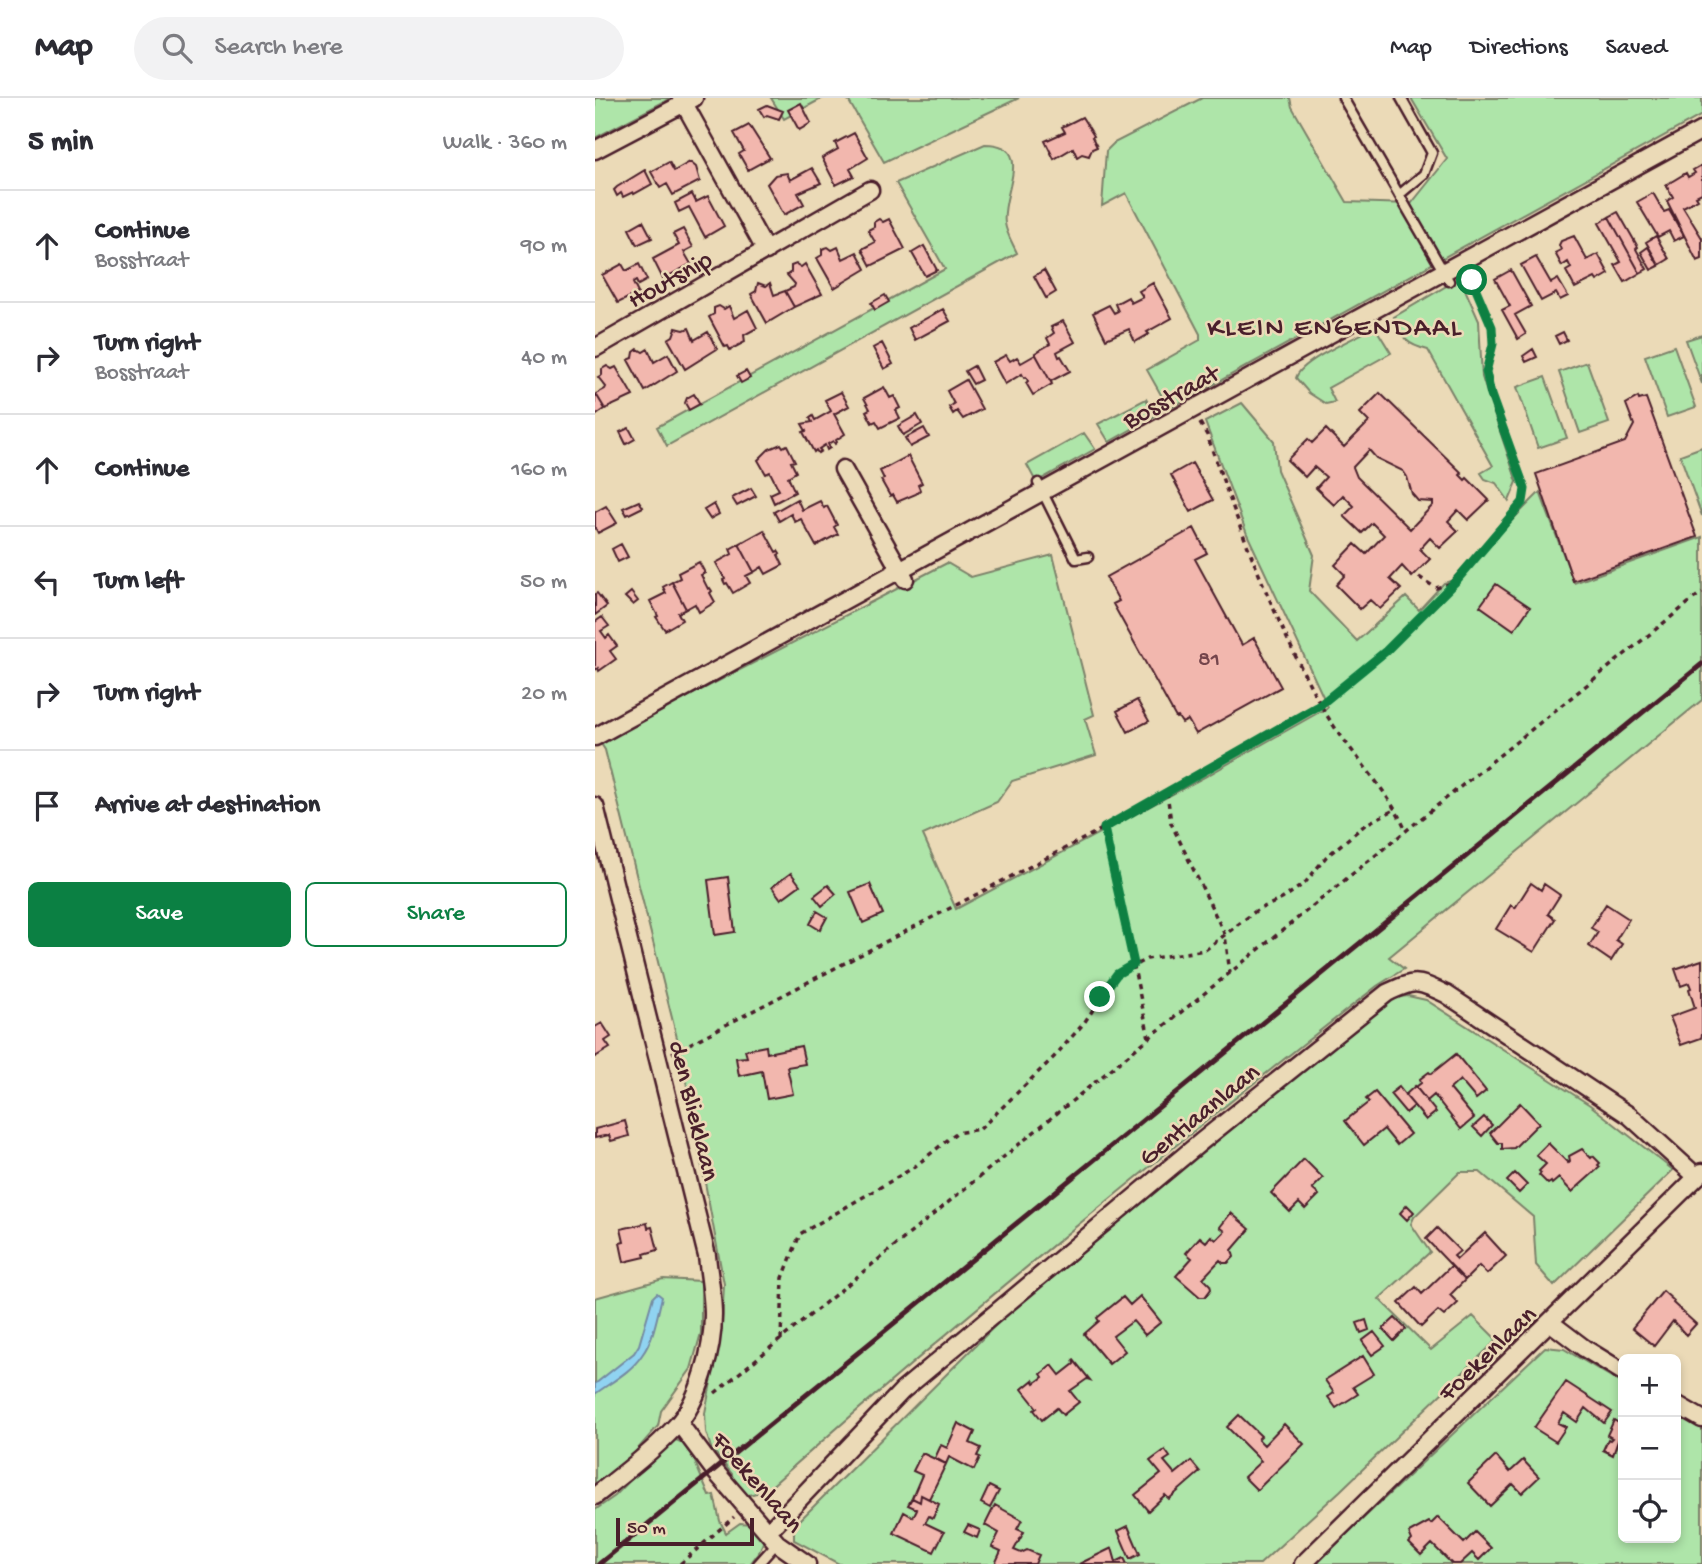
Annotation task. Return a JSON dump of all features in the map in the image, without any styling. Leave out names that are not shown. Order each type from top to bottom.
[{"type":"street","points":[[595,150],[686,100],[766,251]]},
{"type":"street","name":"Bosstraat","points":[[595,737],[903,575],[1041,488],[1446,276],[1462,261],[1702,131]]},
{"type":"street","name":"Houtsnip","points":[[595,348],[870,190]]},
{"type":"street","points":[[843,469],[903,575]]},
{"type":"street","name":"den Blieklaan","points":[[595,806],[707,1256],[713,1316],[707,1363],[695,1395],[678,1423],[653,1449],[595,1496]]},
{"type":"street","name":"Gentiaanlaan","points":[[773,1537],[902,1391],[1202,1141],[1387,993],[1407,983],[1420,982],[1446,994],[1630,1116],[1700,1175]]},
{"type":"street","name":"Foekenlaan","points":[[1303,1564],[1700,1175]]},
{"type":"street","points":[[1551,1323],[1618,1369]]},
{"type":"street","points":[[1681,1407],[1702,1419]]},
{"type":"street","name":"Foekenlaan","points":[[678,1423],[714,1470],[773,1537],[807,1564]]},
{"type":"lane","points":[[1343,98],[1446,276]]},
{"type":"lane","points":[[1399,195],[1424,174],[1432,153],[1401,98]]},
{"type":"lane","points":[[1041,488],[1076,559],[1088,557]]},
{"type":"lane","points":[[758,1564],[773,1537]]},
{"type":"path","points":[[658,1060],[1104,828],[1320,705],[1386,651],[1455,582],[1523,502],[1525,489],[1491,395],[1486,372],[1493,344],[1492,327],[1462,261]]},
{"type":"path","points":[[1193,410],[1207,435],[1242,536],[1279,624],[1320,705],[1396,809],[1406,831]]},
{"type":"path","points":[[1419,577],[1436,588],[1455,582]]},
{"type":"path","points":[[709,1398],[1149,1038],[1702,592]]},
{"type":"path","points":[[1167,792],[1171,823],[1225,935],[1230,973]]},
{"type":"path","points":[[781,1340],[783,1278],[800,1234],[913,1168],[956,1133],[980,1129],[1076,1032],[1117,974],[1147,960],[1205,950],[1257,909],[1282,899],[1305,883],[1326,858],[1366,824],[1396,809]]},
{"type":"path","points":[[1104,828],[1149,1038]]},
{"type":"path","points":[[680,1564],[746,1506]]},
{"type":"green space","points":[[595,98],[671,98],[595,138]]},
{"type":"green space","points":[[771,98],[823,98],[784,119]]},
{"type":"green space","points":[[847,98],[1019,98],[884,162]]},
{"type":"green space","points":[[1202,98],[1290,98],[1292,107],[1347,202],[1411,204],[1447,159],[1411,98],[1702,98],[1702,115],[1169,409],[1147,370],[1200,340],[1200,334],[1126,193],[1102,206],[1106,151],[1114,143]]},
{"type":"green space","points":[[985,144],[1001,146],[1009,152],[1013,162],[1005,223],[1017,253],[667,446],[657,427],[945,269],[896,183]]},
{"type":"green space","points":[[1460,278],[1479,321],[1482,377],[1517,482],[1509,501],[1496,483],[1485,479],[1481,473],[1493,466],[1428,350],[1405,339],[1394,317]]},
{"type":"green space","points":[[1375,327],[1391,353],[1328,388],[1335,402],[1326,404],[1309,393],[1296,378],[1308,364]]},
{"type":"green space","points":[[1702,335],[1702,384],[1686,340]]},
{"type":"green space","points":[[1674,346],[1696,407],[1667,417],[1645,356]]},
{"type":"green space","points":[[1587,362],[1609,423],[1580,433],[1559,372]]},
{"type":"green space","points":[[1545,377],[1567,438],[1538,448],[1517,387]]},
{"type":"green space","points":[[1146,399],[1155,416],[1109,442],[1098,424]]},
{"type":"green space","points":[[1242,403],[1274,441],[1277,470],[1314,555],[1309,591],[1357,641],[1406,597],[1419,610],[1540,492],[1574,583],[1702,537],[1702,700],[1389,957],[1404,969],[1377,986],[1068,1233],[841,1424],[767,1490],[745,1496],[733,1482],[732,1474],[711,1448],[706,1432],[705,1413],[722,1326],[724,1284],[681,1054],[605,750],[600,742],[947,563],[971,577],[1053,555],[1094,715],[1085,719],[1096,755],[1012,781],[997,802],[923,835],[956,909],[1208,775],[1328,707],[1247,534],[1205,422]]},
{"type":"green space","points":[[1084,433],[1095,449],[1036,482],[1027,465]]},
{"type":"green space","points":[[1702,447],[1702,516],[1680,455]]},
{"type":"green space","points":[[1408,996],[1426,1000],[1590,1105],[1673,1170],[1554,1286],[1536,1265],[1533,1217],[1480,1172],[1460,1172],[1414,1217],[1411,1224],[1430,1252],[1379,1299],[1431,1350],[1473,1316],[1497,1340],[1260,1564],[839,1564],[794,1540],[794,1526],[1009,1312],[1392,998]]},
{"type":"green space","points":[[663,1279],[701,1281],[701,1333],[691,1369],[661,1411],[658,1426],[630,1458],[595,1487],[595,1298]]},
{"type":"green space","points":[[1545,1347],[1564,1349],[1618,1381],[1618,1543],[1681,1543],[1681,1416],[1702,1427],[1702,1564],[1315,1564]]},
{"type":"green space","points":[[671,1438],[688,1445],[709,1496],[714,1495],[720,1521],[726,1533],[740,1523],[751,1524],[765,1538],[750,1564],[595,1564],[595,1510],[615,1496]]},
{"type":"water","points":[[657,1293],[662,1297],[655,1327],[646,1349],[632,1367],[595,1394],[595,1384],[634,1353],[639,1345],[653,1297]]},
{"type":"building","points":[[801,103],[811,123],[799,130],[788,110]]},
{"type":"building","points":[[767,105],[783,111],[779,119],[767,115],[764,117],[759,109]]},
{"type":"building","points":[[1082,117],[1094,136],[1092,137],[1097,147],[1092,149],[1089,156],[1082,154],[1077,157],[1073,148],[1054,159],[1045,141],[1065,132],[1062,127]]},
{"type":"building","points":[[749,125],[770,158],[748,170],[739,154],[744,151],[734,133]]},
{"type":"building","points":[[854,133],[868,158],[850,169],[854,176],[836,185],[822,158],[838,149],[835,143]]},
{"type":"building","points":[[669,162],[674,171],[690,162],[696,167],[700,181],[673,195],[667,184],[660,188],[651,172]]},
{"type":"building","points":[[1702,165],[1702,193],[1696,196],[1698,199],[1683,207],[1702,238],[1702,259],[1697,261],[1667,201],[1673,197],[1666,185],[1686,173],[1688,177]]},
{"type":"building","points":[[812,168],[821,183],[798,193],[804,204],[784,215],[767,184],[775,175],[787,173],[790,180]]},
{"type":"building","points":[[645,170],[652,184],[634,194],[633,192],[623,197],[621,193],[617,196],[614,190],[617,187]]},
{"type":"building","points":[[1653,193],[1664,212],[1669,210],[1684,236],[1674,241],[1669,231],[1658,237],[1637,202]]},
{"type":"building","points":[[692,194],[696,202],[708,196],[724,226],[705,237],[689,207],[679,212],[675,203]]},
{"type":"building","points":[[1618,212],[1647,269],[1640,273],[1609,217]]},
{"type":"building","points":[[1609,217],[1640,273],[1625,282],[1615,265],[1621,262],[1599,223]]},
{"type":"building","points":[[879,219],[883,222],[889,219],[905,249],[871,266],[862,249],[875,242],[868,230],[874,227],[874,222]]},
{"type":"building","points":[[643,221],[652,238],[637,245],[629,229]]},
{"type":"building","points":[[683,229],[693,247],[684,252],[691,264],[663,279],[653,259],[679,245],[673,234]]},
{"type":"building","points":[[1574,236],[1587,260],[1598,254],[1609,274],[1575,288],[1566,271],[1571,268],[1568,262],[1562,266],[1555,253],[1561,250],[1561,241]]},
{"type":"building","points":[[1656,236],[1669,259],[1659,265],[1646,242]]},
{"type":"building","points":[[924,246],[937,270],[925,276],[912,253]]},
{"type":"building","points":[[828,247],[832,250],[838,247],[843,259],[857,252],[866,269],[834,288],[817,258],[822,255],[822,249]]},
{"type":"building","points":[[1648,247],[1659,266],[1651,270],[1641,252]]},
{"type":"building","points":[[1536,257],[1551,283],[1558,279],[1568,296],[1560,300],[1556,293],[1541,301],[1521,265]]},
{"type":"building","points":[[622,264],[626,271],[639,264],[647,280],[638,285],[636,281],[633,283],[638,293],[618,303],[602,275]]},
{"type":"building","points":[[796,264],[801,267],[805,264],[822,294],[794,307],[785,291],[794,287],[795,284],[787,275],[791,272],[791,266]]},
{"type":"building","points":[[1044,270],[1056,292],[1046,298],[1034,276]]},
{"type":"building","points":[[1511,270],[1531,306],[1515,315],[1526,334],[1518,339],[1502,310],[1510,306],[1495,279]]},
{"type":"building","points":[[758,283],[766,286],[770,283],[774,295],[785,291],[794,307],[767,323],[751,294],[756,291]]},
{"type":"building","points":[[1153,283],[1172,318],[1135,342],[1129,329],[1106,339],[1093,313],[1109,305],[1114,313],[1118,311],[1115,304],[1128,297],[1131,303],[1143,297],[1139,291]]},
{"type":"building","points":[[885,295],[889,302],[875,310],[871,303]]},
{"type":"building","points":[[719,306],[724,309],[729,306],[734,318],[748,310],[757,328],[744,335],[745,342],[730,350],[728,346],[725,347],[709,317],[714,314],[714,308]]},
{"type":"building","points":[[943,309],[950,321],[915,340],[909,328]]},
{"type":"building","points":[[1063,321],[1075,342],[1057,352],[1070,371],[1051,381],[1052,384],[1035,353],[1050,344],[1047,338],[1054,333],[1051,327]]},
{"type":"building","points":[[676,328],[689,328],[694,340],[708,332],[717,349],[685,369],[668,339],[673,336]]},
{"type":"building","points":[[1563,332],[1567,340],[1559,344],[1555,336]]},
{"type":"building","points":[[882,343],[893,364],[884,369],[873,348]]},
{"type":"building","points":[[638,349],[643,352],[648,349],[654,362],[668,354],[677,371],[645,391],[628,360],[633,358]]},
{"type":"building","points":[[1533,349],[1537,357],[1526,362],[1523,356]]},
{"type":"building","points":[[1035,353],[1052,384],[1033,395],[1026,383],[1026,377],[1022,374],[1005,384],[993,362],[1006,355],[1010,361],[1017,357],[1021,363]]},
{"type":"building","points":[[607,366],[612,369],[616,367],[633,396],[605,409],[596,394],[606,387],[598,377]]},
{"type":"building","points":[[974,366],[981,380],[973,384],[965,371]]},
{"type":"building","points":[[746,371],[750,378],[741,383],[737,376]]},
{"type":"building","points":[[966,380],[982,409],[963,419],[957,411],[953,414],[949,407],[954,404],[947,391]]},
{"type":"building","points":[[884,387],[890,398],[894,396],[900,408],[896,410],[900,418],[880,428],[876,421],[872,423],[866,411],[870,409],[864,398]]},
{"type":"building","points":[[841,392],[849,406],[834,414],[845,434],[836,440],[835,444],[833,441],[828,444],[830,448],[827,450],[825,445],[818,453],[816,450],[814,452],[803,432],[806,431],[802,424],[812,422],[810,418],[813,416],[815,420],[831,411],[825,400]]},
{"type":"building","points":[[1380,393],[1462,473],[1460,475],[1465,480],[1467,478],[1489,500],[1468,520],[1458,510],[1448,521],[1458,531],[1440,548],[1430,538],[1420,549],[1430,559],[1412,577],[1402,566],[1390,579],[1401,589],[1380,609],[1370,600],[1360,609],[1336,585],[1345,575],[1335,565],[1355,544],[1366,554],[1384,535],[1372,523],[1362,533],[1344,516],[1354,506],[1343,495],[1334,505],[1316,488],[1326,477],[1314,467],[1305,477],[1287,460],[1308,439],[1312,443],[1326,429],[1344,447],[1369,422],[1360,413]],"holes":[[[1369,450],[1376,458],[1403,471],[1412,494],[1418,501],[1433,502],[1410,529],[1357,477],[1353,467]]]},
{"type":"building","points":[[694,394],[700,404],[689,410],[685,403],[687,398]]},
{"type":"building","points":[[595,395],[605,409],[595,416]]},
{"type":"building","points":[[1638,397],[1639,400],[1646,398],[1697,537],[1573,581],[1536,474],[1625,442],[1634,425],[1626,404]]},
{"type":"building","points":[[917,415],[922,424],[903,435],[898,426]]},
{"type":"building","points":[[629,428],[635,439],[626,444],[620,432]]},
{"type":"building","points":[[924,428],[929,437],[910,447],[905,438]]},
{"type":"building","points":[[781,444],[783,447],[787,445],[795,461],[791,462],[796,472],[788,477],[795,492],[774,503],[770,494],[779,490],[770,472],[766,474],[758,460],[769,449]]},
{"type":"building","points":[[908,456],[922,483],[918,485],[920,490],[916,494],[897,502],[893,495],[890,496],[881,480],[884,479],[880,471]]},
{"type":"building","points":[[1192,463],[1213,500],[1191,512],[1171,475]]},
{"type":"building","points":[[751,488],[756,496],[737,506],[732,498]]},
{"type":"building","points":[[797,499],[802,510],[820,501],[824,508],[827,506],[837,525],[834,527],[838,534],[816,546],[801,519],[795,522],[791,514],[779,521],[774,512]]},
{"type":"building","points":[[639,501],[643,507],[627,515],[623,508]]},
{"type":"building","points":[[714,504],[719,514],[710,519],[704,510]]},
{"type":"building","points":[[606,506],[617,523],[598,533],[595,527],[595,512]]},
{"type":"building","points":[[1194,528],[1207,553],[1195,559],[1242,645],[1254,638],[1281,687],[1196,734],[1188,720],[1182,723],[1176,718],[1113,604],[1119,601],[1106,577]]},
{"type":"building","points":[[764,530],[776,552],[780,554],[778,555],[783,565],[766,574],[762,567],[754,572],[739,544]]},
{"type":"building","points":[[621,544],[628,557],[618,562],[612,549]]},
{"type":"building","points":[[739,544],[754,572],[746,576],[750,583],[733,593],[727,583],[725,584],[716,563],[732,554],[730,549]]},
{"type":"building","points":[[699,562],[705,573],[701,575],[708,589],[712,591],[710,593],[715,602],[699,612],[695,604],[686,609],[672,582],[680,578],[678,573]]},
{"type":"building","points":[[672,582],[686,609],[678,613],[682,620],[665,630],[650,601],[666,593],[663,587]]},
{"type":"building","points":[[1496,584],[1530,607],[1514,630],[1480,606]]},
{"type":"building","points":[[631,592],[638,601],[633,605],[625,597]]},
{"type":"building","points":[[597,593],[607,606],[595,615],[595,594]]},
{"type":"building","points":[[602,617],[609,626],[601,631],[606,638],[609,635],[617,646],[610,651],[616,659],[599,671],[598,668],[595,670],[595,622]]},
{"type":"building","points":[[1137,700],[1149,721],[1128,732],[1117,711]]},
{"type":"building","points":[[791,873],[800,885],[781,899],[772,887]]},
{"type":"building","points":[[728,877],[735,932],[715,935],[708,880]]},
{"type":"building","points":[[1531,883],[1541,890],[1544,884],[1560,895],[1548,914],[1555,919],[1534,952],[1496,929],[1511,905],[1515,908]]},
{"type":"building","points":[[870,884],[883,914],[863,923],[850,892]]},
{"type":"building","points":[[828,885],[836,894],[822,906],[814,896]]},
{"type":"building","points":[[1606,904],[1629,919],[1616,940],[1622,944],[1611,961],[1589,946],[1598,932],[1591,928]]},
{"type":"building","points":[[817,911],[827,917],[820,930],[810,924]]},
{"type":"building","points":[[1702,960],[1702,1035],[1701,1038],[1681,1045],[1670,1017],[1695,1008],[1689,983],[1681,986],[1675,969]]},
{"type":"building","points":[[602,1023],[611,1037],[605,1041],[610,1048],[595,1057],[595,1027]]},
{"type":"building","points":[[766,1046],[767,1053],[801,1046],[805,1064],[787,1067],[793,1094],[767,1099],[762,1071],[739,1076],[736,1058],[747,1057],[745,1050]]},
{"type":"building","points":[[1456,1054],[1486,1091],[1476,1099],[1460,1080],[1450,1089],[1474,1118],[1461,1129],[1434,1095],[1427,1101],[1416,1087],[1421,1083],[1420,1079],[1429,1072],[1431,1074]]},
{"type":"building","points":[[1415,1086],[1436,1112],[1426,1120],[1405,1095]]},
{"type":"building","points":[[1399,1087],[1414,1106],[1406,1113],[1390,1094]]},
{"type":"building","points":[[1375,1092],[1410,1134],[1397,1145],[1384,1129],[1364,1145],[1345,1121],[1369,1102],[1366,1099]]},
{"type":"building","points":[[1520,1103],[1539,1123],[1514,1148],[1502,1149],[1502,1143],[1498,1143],[1490,1133]]},
{"type":"building","points":[[1484,1117],[1492,1125],[1482,1136],[1473,1127]]},
{"type":"building","points":[[625,1121],[629,1136],[611,1141],[609,1135],[595,1138],[595,1129]]},
{"type":"building","points":[[1548,1143],[1568,1163],[1569,1156],[1582,1149],[1600,1163],[1600,1167],[1572,1192],[1559,1178],[1548,1184],[1539,1175],[1539,1171],[1546,1164],[1536,1155]]},
{"type":"building","points":[[1304,1159],[1323,1178],[1312,1189],[1319,1195],[1305,1209],[1299,1203],[1290,1212],[1271,1193]]},
{"type":"building","points":[[1515,1173],[1527,1185],[1519,1193],[1507,1181]]},
{"type":"building","points":[[1407,1205],[1414,1212],[1407,1220],[1400,1213]]},
{"type":"building","points":[[1231,1213],[1250,1229],[1232,1250],[1234,1257],[1228,1263],[1220,1260],[1203,1278],[1211,1289],[1205,1297],[1200,1297],[1176,1276],[1192,1258],[1186,1253],[1200,1237],[1206,1242],[1211,1236],[1216,1240],[1225,1231],[1220,1227]]},
{"type":"building","points":[[647,1223],[648,1228],[652,1227],[658,1250],[644,1254],[645,1257],[624,1262],[620,1243],[624,1242],[621,1229]]},
{"type":"building","points":[[1437,1228],[1460,1251],[1454,1256],[1457,1259],[1485,1233],[1506,1256],[1487,1274],[1479,1266],[1465,1280],[1426,1239]]},
{"type":"building","points":[[1451,1266],[1465,1280],[1450,1295],[1458,1303],[1444,1316],[1438,1311],[1421,1327],[1399,1303],[1416,1287],[1422,1294]]},
{"type":"building","points":[[1663,1291],[1696,1324],[1686,1335],[1673,1321],[1654,1346],[1632,1328]]},
{"type":"building","points":[[1140,1296],[1161,1322],[1145,1335],[1133,1321],[1113,1336],[1125,1351],[1109,1364],[1084,1334],[1099,1321],[1097,1318],[1123,1297],[1130,1305]]},
{"type":"building","points":[[1395,1318],[1406,1329],[1394,1341],[1383,1329]]},
{"type":"building","points":[[1366,1320],[1369,1330],[1361,1333],[1357,1323]]},
{"type":"building","points":[[1374,1332],[1385,1346],[1372,1355],[1362,1341]]},
{"type":"building","points":[[1363,1356],[1374,1374],[1353,1387],[1358,1394],[1336,1408],[1328,1397],[1334,1393],[1325,1380]]},
{"type":"building","points":[[1073,1359],[1090,1380],[1087,1379],[1070,1391],[1079,1402],[1063,1415],[1057,1408],[1042,1420],[1034,1410],[1037,1408],[1022,1389],[1033,1380],[1035,1383],[1043,1377],[1041,1374],[1052,1365],[1060,1375],[1074,1364]]},
{"type":"building","points":[[1566,1382],[1612,1412],[1604,1423],[1586,1408],[1577,1422],[1564,1413],[1558,1423],[1566,1427],[1556,1442],[1534,1428]]},
{"type":"building","points":[[1239,1415],[1261,1436],[1258,1439],[1264,1445],[1284,1424],[1304,1444],[1257,1490],[1244,1477],[1261,1461],[1227,1427]]},
{"type":"building","points":[[1614,1420],[1618,1423],[1618,1440],[1613,1455],[1603,1450],[1608,1439],[1612,1438],[1607,1435]]},
{"type":"building","points":[[958,1423],[975,1432],[970,1443],[981,1448],[974,1470],[949,1457],[946,1464],[935,1458],[941,1445],[947,1448]]},
{"type":"building","points":[[1165,1450],[1170,1457],[1164,1461],[1175,1474],[1191,1461],[1200,1472],[1169,1499],[1165,1495],[1148,1511],[1135,1495],[1161,1474],[1150,1461]]},
{"type":"building","points":[[922,1453],[946,1464],[929,1499],[921,1495],[920,1502],[912,1498],[922,1475],[913,1471]]},
{"type":"building","points":[[1496,1456],[1510,1472],[1523,1460],[1539,1477],[1522,1493],[1513,1484],[1490,1506],[1468,1483]]},
{"type":"building","points":[[989,1486],[999,1491],[990,1508],[981,1503]]},
{"type":"building","points":[[921,1495],[939,1504],[933,1518],[929,1516],[925,1523],[944,1532],[934,1552],[894,1533],[904,1512],[913,1517],[917,1509],[908,1505],[912,1498],[920,1502]]},
{"type":"building","points":[[995,1505],[1022,1520],[1017,1529],[1024,1532],[1014,1550],[1021,1553],[1027,1550],[1039,1555],[1035,1564],[995,1564],[1001,1551],[992,1547],[999,1533],[985,1525]]},
{"type":"building","points":[[1438,1517],[1464,1543],[1475,1532],[1491,1548],[1479,1560],[1472,1553],[1460,1564],[1452,1564],[1432,1544],[1421,1555],[1409,1543],[1412,1540],[1409,1533],[1429,1522],[1431,1524]]},
{"type":"building","points":[[968,1525],[980,1530],[977,1538],[964,1532]]},
{"type":"building","points":[[1128,1526],[1140,1554],[1130,1559],[1118,1531]]},
{"type":"building","points":[[1112,1548],[1116,1562],[1124,1558],[1127,1564],[1079,1564]]},
{"type":"railway","points":[[599,1564],[1702,664]]},
{"type":"district","name":"KLEIN ENGENDAAL","points":[[1335,325]]},
{"type":"route","points":[[1100,997],[1117,974],[1134,964],[1104,828],[1320,705],[1386,651],[1455,582],[1523,502],[1525,489],[1491,395],[1486,372],[1493,344],[1492,327],[1472,280]]}]
